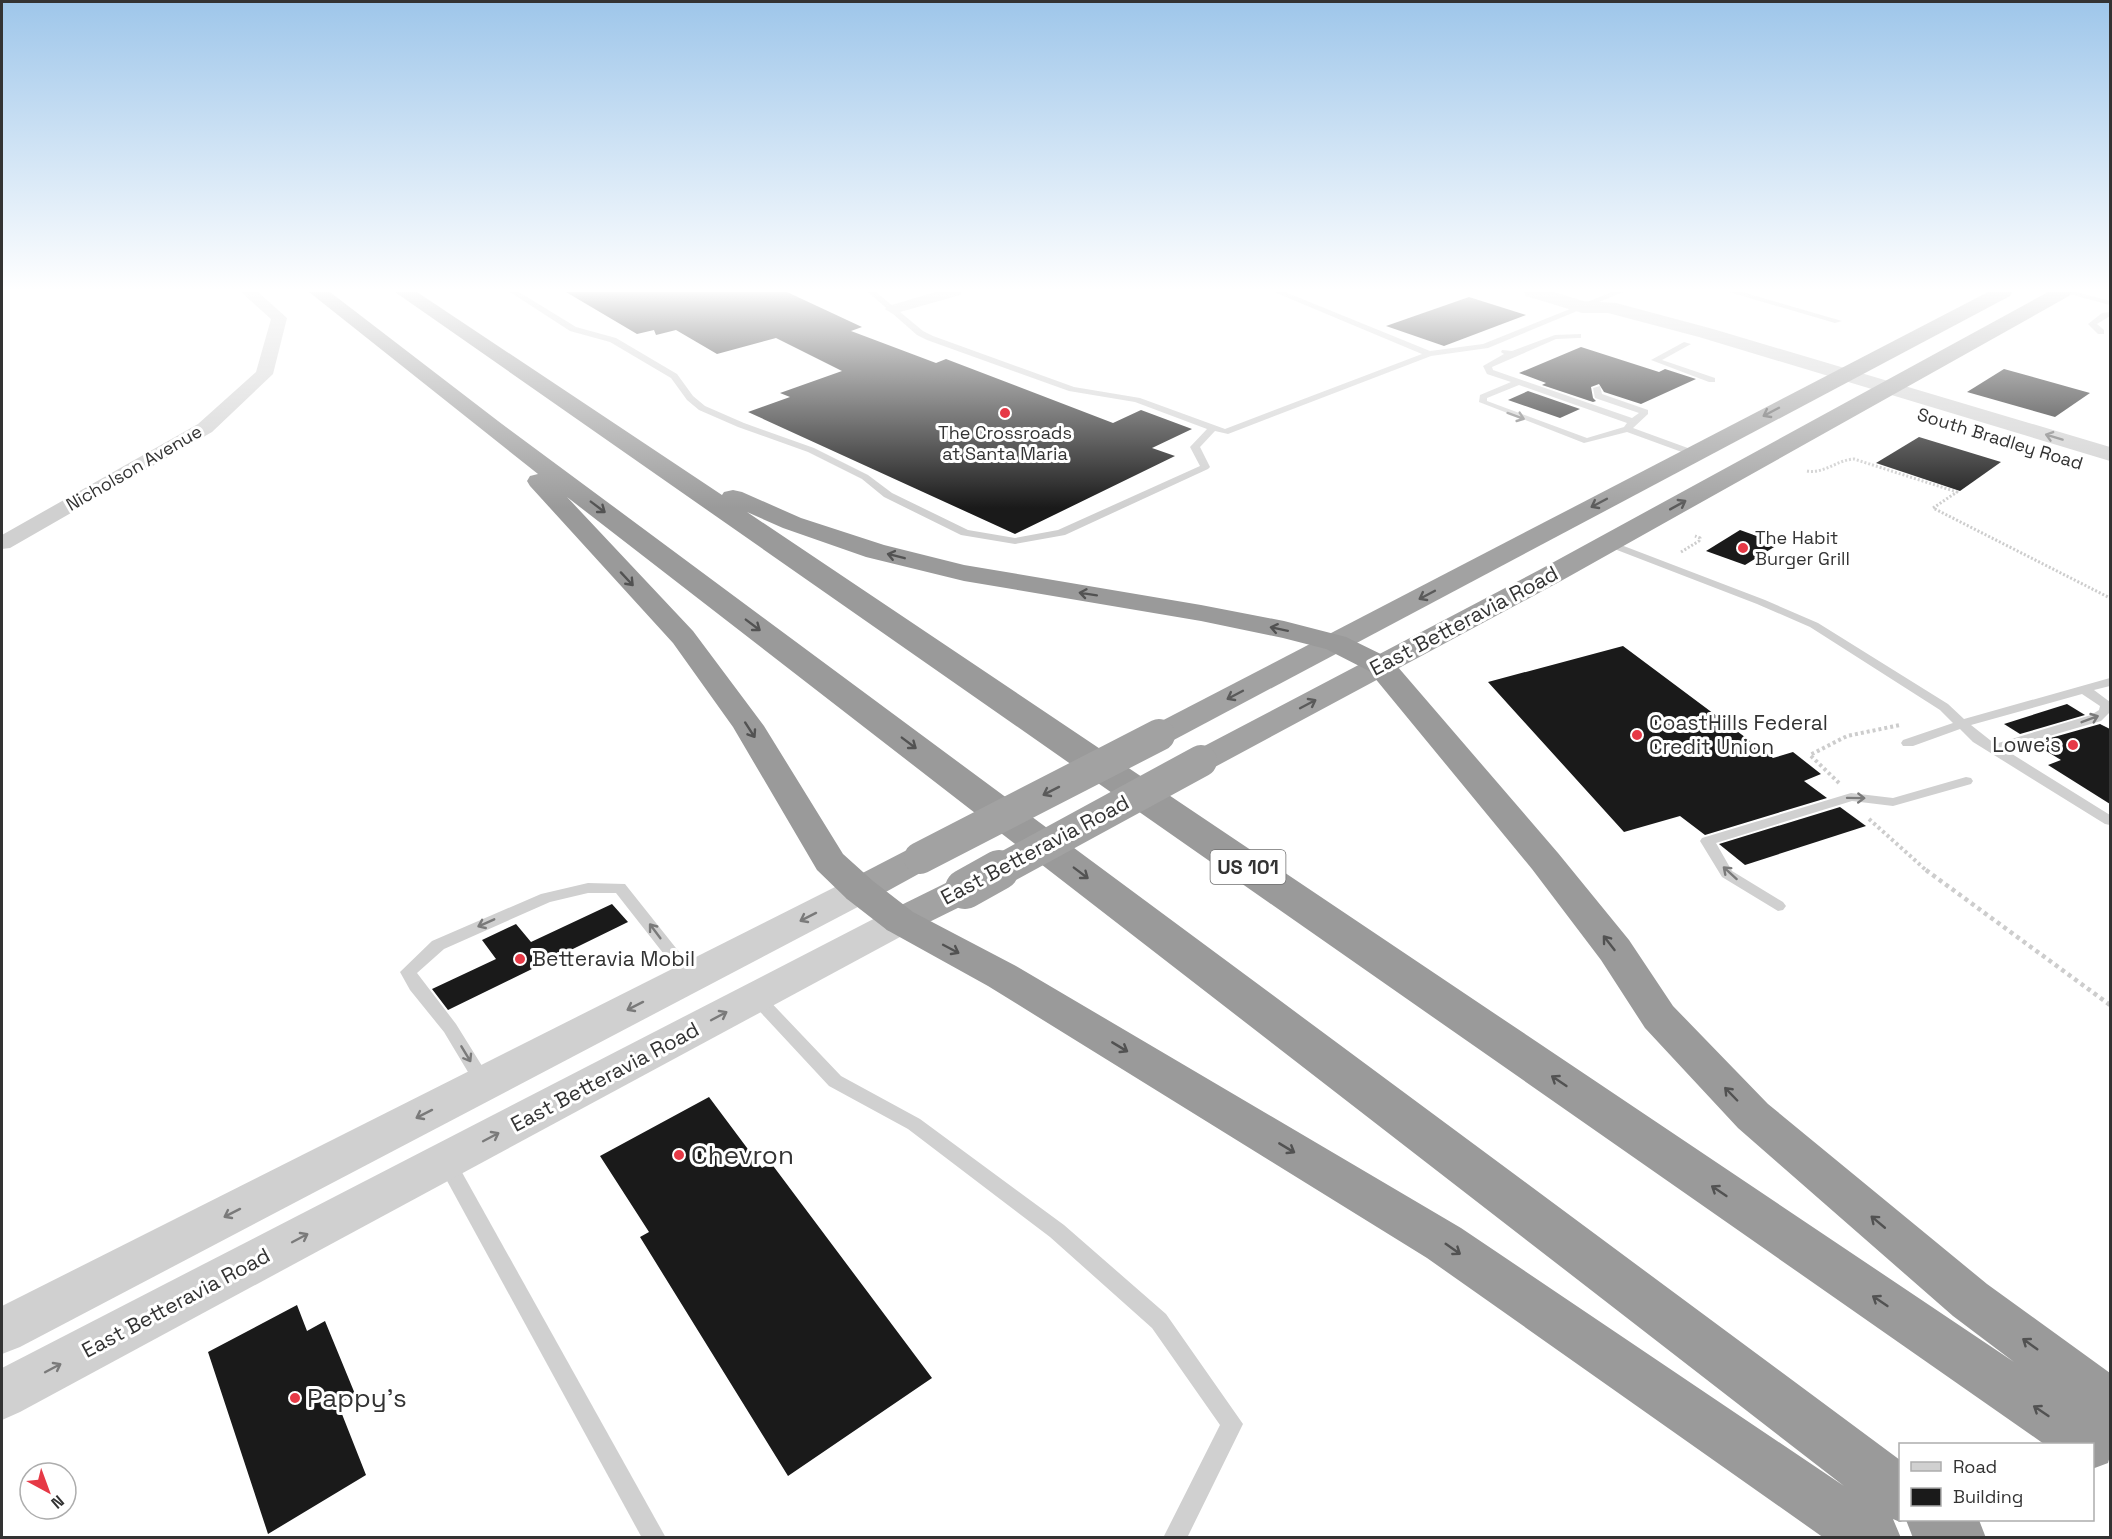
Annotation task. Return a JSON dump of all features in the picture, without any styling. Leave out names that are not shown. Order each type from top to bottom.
[{"type":"highway","points":[[410,364],[1899,1493]]},
{"type":"highway","name":"US 101","points":[[511,364],[2087,1443]]},
{"type":"highway","name":"East Betteravia Road","points":[[860,890],[1336,643],[1865,364]]},
{"type":"highway","name":"East Betteravia Road","points":[[900,921],[965,890],[1935,364]]},
{"type":"highway","points":[[490,426],[608,558],[683,637],[748,726],[830,862],[860,890],[900,921],[1002,976],[1444,1243],[1873,1538]]},
{"type":"highway","points":[[609,430],[705,485],[792,523],[875,551],[964,573],[1201,613],[1336,643],[1380,665],[1552,870],[1615,950],[1659,1017],[1753,1116],[1970,1300],[2110,1404]]},
{"type":"highway","name":"US 101","points":[[2094,1448],[2110,1459]]},
{"type":"highway","points":[[1935,1521],[1958,1538]]},
{"type":"street","name":"Nicholson Avenue","points":[[2,543],[205,428],[264,374],[267,364]]},
{"type":"street","name":"South Bradley Road","points":[[1768,364],[1834,380],[1891,388],[2110,454]]},
{"type":"street","name":"South Bradley Road","points":[[1784,364],[1834,380],[1871,400],[2110,472]]},
{"type":"street","name":"East Betteravia Road","points":[[2,1331],[860,890]]},
{"type":"street","name":"East Betteravia Road","points":[[2,1395],[900,921]]},
{"type":"lane","points":[[653,364],[674,376],[690,398],[702,408],[741,425],[811,450],[865,477],[888,495],[965,533],[1016,541],[1061,533],[1205,467],[1195,447],[1213,428]]},
{"type":"lane","points":[[1002,364],[1072,389],[1137,400],[1225,432],[1403,364]]},
{"type":"lane","points":[[1492,364],[1488,366],[1490,372],[1630,425],[1693,453]]},
{"type":"lane","points":[[1665,364],[1712,380]]},
{"type":"lane","points":[[1519,382],[1483,397],[1483,402],[1587,441],[1630,425],[1646,412],[1598,396],[1597,388]]},
{"type":"lane","points":[[1608,543],[1814,625],[1944,707],[1978,739],[2110,821]]},
{"type":"lane","points":[[1908,743],[1962,724],[2110,682]]},
{"type":"lane","points":[[1994,748],[2096,718],[2105,711],[2106,705],[2084,690]]},
{"type":"lane","points":[[1778,906],[1727,874],[1707,842],[1851,796],[1893,802],[1966,781]]},
{"type":"lane","points":[[483,1083],[450,1028],[416,986],[408,972],[438,945],[546,898],[588,888],[620,888],[691,977]]},
{"type":"lane","points":[[756,997],[835,1081],[914,1124],[1057,1231],[1159,1321],[1232,1424],[1174,1538]]},
{"type":"lane","points":[[446,1161],[655,1538]]},
{"type":"path","points":[[1807,471],[1818,473],[1845,460],[1854,459],[1957,492],[1933,508],[2110,598]]},
{"type":"path","points":[[1682,557],[1681,552],[1699,541],[1700,538],[1695,536]]},
{"type":"path","points":[[1906,723],[1847,736],[1810,755],[1829,771],[1875,825],[1924,869],[2110,1005]]},
{"type":"building","points":[[828,364],[959,364],[1113,423],[1141,410],[1192,429],[1152,448],[1175,456],[1015,534],[748,412],[790,397],[780,393],[842,371]]},
{"type":"building","points":[[1541,364],[1633,364],[1659,372],[1665,369],[1696,379],[1641,404],[1604,392],[1599,384],[1591,387],[1593,398],[1596,401],[1593,402],[1542,385],[1546,383],[1519,373]]},
{"type":"building","points":[[2004,369],[2090,393],[2055,417],[1967,392]]},
{"type":"building","points":[[1528,391],[1580,409],[1560,418],[1508,400]]},
{"type":"building","points":[[1919,437],[2001,462],[1960,491],[1876,463]]},
{"type":"building","points":[[1740,530],[1779,544],[1745,565],[1706,551]]},
{"type":"building","points":[[1623,646],[1773,758],[1793,752],[1821,774],[1804,781],[1827,798],[1705,835],[1680,816],[1624,832],[1488,682]]},
{"type":"building","points":[[2067,704],[2085,715],[2020,734],[2004,724]]},
{"type":"building","name":"Lowe's","points":[[2100,724],[2110,729],[2110,804],[2048,765],[2061,760],[2033,743]]},
{"type":"building","points":[[1840,807],[1866,826],[1745,865],[1719,844]]},
{"type":"building","points":[[612,904],[628,922],[448,1010],[432,989],[496,959],[482,940],[516,924],[531,942]]},
{"type":"building","points":[[709,1097],[762,1168],[771,1163],[932,1378],[788,1476],[640,1237],[649,1232],[600,1156]]},
{"type":"building","points":[[297,1305],[307,1331],[325,1321],[355,1394],[338,1404],[366,1475],[268,1534],[208,1352]]},
{"type":"place","name":"The Crossroads at Santa Maria","points":[[1005,413]]},
{"type":"place","name":"The Habit Burger Grill","points":[[1743,548]]},
{"type":"place","name":"CoastHills Federal Credit Union","points":[[1637,735]]},
{"type":"place","name":"Lowe's","points":[[2073,745]]},
{"type":"place","name":"Betteravia Mobil","points":[[520,959]]},
{"type":"place","name":"Chevron","points":[[679,1155]]},
{"type":"place","name":"Pappy's","points":[[295,1398]]}]
